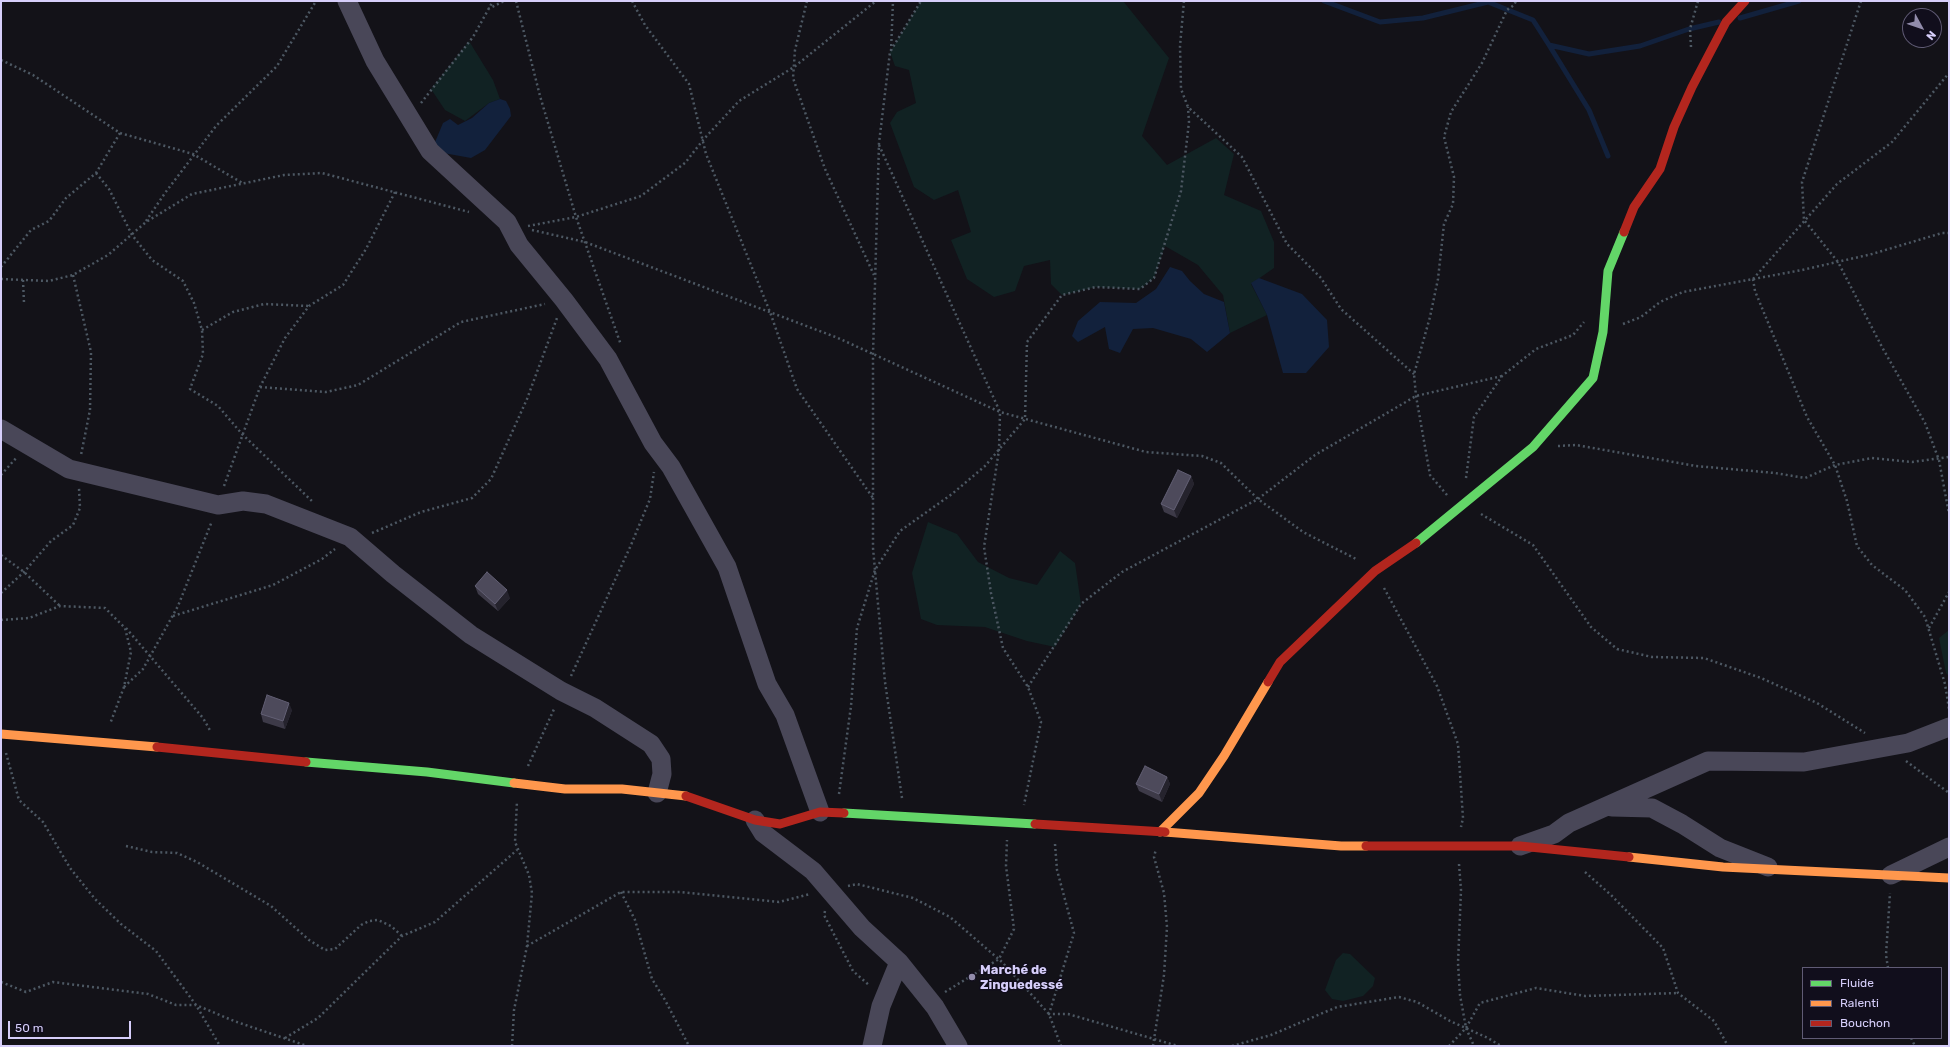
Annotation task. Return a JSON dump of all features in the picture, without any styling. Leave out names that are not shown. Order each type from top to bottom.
[{"type":"street","points":[[347,1],[375,61],[430,151],[507,222],[519,245],[564,300],[608,360],[653,443],[670,467],[727,567],[767,684],[785,715],[829,812]]},
{"type":"street","points":[[1160,832],[1199,793],[1224,756],[1280,662],[1376,571],[1405,552],[1533,447],[1593,378],[1603,332],[1608,272],[1634,207],[1660,169],[1674,127],[1692,87],[1726,22],[1745,1]]},
{"type":"street","points":[[1,429],[69,469],[218,505],[243,500],[266,504],[350,537],[393,574],[471,635],[561,691],[595,708],[651,744],[661,759],[662,774],[657,793]]},
{"type":"street","points":[[1520,846],[1554,834],[1569,823],[1708,762],[1804,762],[1908,743],[1949,727]]},
{"type":"street","points":[[1,734],[427,772],[551,788],[622,789],[688,796],[755,820],[780,824],[829,812],[1160,832],[1341,846],[1520,846],[1723,866],[1949,878]]},
{"type":"street","points":[[1606,807],[1652,808],[1682,824],[1720,848],[1774,869]]},
{"type":"street","points":[[755,820],[763,833],[813,871],[862,928],[899,962],[930,1001],[958,1046]]},
{"type":"street","points":[[1891,875],[1949,847]]},
{"type":"street","points":[[872,1046],[884,999],[899,962]]},
{"type":"path","points":[[146,222],[193,154],[216,126],[278,66],[316,1]]},
{"type":"path","points":[[410,118],[473,37],[492,1]]},
{"type":"path","points":[[488,8],[504,1]]},
{"type":"path","points":[[516,1],[540,96],[576,217],[623,352]]},
{"type":"path","points":[[632,1],[645,25],[689,84],[706,154],[770,312],[797,388],[873,498]]},
{"type":"path","points":[[807,1],[795,50],[793,78],[825,169],[875,277]]},
{"type":"path","points":[[876,1],[794,66],[739,101],[703,140],[685,163],[640,196],[576,217],[521,228],[585,242],[838,338],[1000,412],[1146,452],[1202,456],[1221,463],[1258,499],[1303,532],[1349,554],[1376,571],[1438,686],[1458,744],[1463,818],[1457,845],[1461,890],[1461,930],[1458,963],[1460,995],[1466,1028],[1474,1046]]},
{"type":"path","points":[[893,1],[890,52],[878,143],[873,354],[873,498],[875,570],[885,682],[904,817]]},
{"type":"path","points":[[890,52],[921,1]]},
{"type":"path","points":[[829,812],[851,706],[857,628],[875,570],[900,531],[952,494],[985,466],[1025,419],[1027,342],[1062,295],[1096,287],[1140,289],[1154,278],[1181,191],[1190,122],[1188,107],[1181,89],[1180,46],[1184,1]]},
{"type":"path","points":[[1516,1],[1514,5],[1507,10],[1482,63],[1451,112],[1444,137],[1454,177],[1453,204],[1444,224],[1436,287],[1414,374],[1416,396],[1430,475],[1448,496],[1533,546],[1591,627],[1617,649],[1652,657],[1704,658],[1761,678],[1817,704],[1887,747],[1949,793]]},
{"type":"path","points":[[1861,1],[1802,182],[1804,220],[1838,262],[1882,347],[1925,423],[1939,460],[1949,514]]},
{"type":"path","points":[[1,60],[33,75],[120,133],[193,154],[244,184]]},
{"type":"path","points":[[1753,279],[1837,184],[1892,142],[1949,73]]},
{"type":"path","points":[[1188,107],[1242,157],[1287,244],[1321,278],[1341,309],[1414,374]]},
{"type":"path","points":[[1,267],[31,230],[49,221],[66,198],[96,173],[120,133]]},
{"type":"path","points":[[878,143],[1000,412],[999,450],[984,547],[991,593],[1003,648],[1028,687],[1041,722],[1028,782],[1022,824]]},
{"type":"path","points":[[96,173],[109,189],[132,235],[152,260],[184,280],[194,303],[202,330],[203,354],[190,390],[218,406],[242,434],[316,504]]},
{"type":"path","points":[[1,279],[49,281],[73,275],[108,255],[146,222],[192,194],[284,175],[322,173],[476,214]]},
{"type":"path","points":[[124,687],[143,670],[172,616],[200,553],[260,387],[285,338],[309,306],[343,285],[366,249],[395,192]]},
{"type":"path","points":[[1603,332],[1641,317],[1660,302],[1683,292],[1838,262],[1872,254],[1942,233],[1949,234]]},
{"type":"path","points":[[1,593],[24,572],[52,541],[73,525],[80,508],[78,471],[90,410],[91,352],[73,275]]},
{"type":"path","points":[[1753,279],[1755,291],[1807,417],[1836,465],[1847,501],[1857,546],[1872,565],[1905,590],[1925,617],[1945,684],[1949,709]]},
{"type":"path","points":[[23,280],[24,303]]},
{"type":"path","points":[[260,387],[326,392],[358,385],[461,322],[564,300]]},
{"type":"path","points":[[172,616],[273,585],[322,559],[350,537],[377,532],[421,512],[472,498],[491,479],[527,399],[564,300]]},
{"type":"path","points":[[202,330],[233,312],[264,304],[309,306]]},
{"type":"path","points":[[1462,504],[1474,417],[1502,376],[1536,349],[1573,335],[1587,319]]},
{"type":"path","points":[[1028,687],[1081,604],[1122,572],[1258,499],[1314,455],[1416,396],[1502,376]]},
{"type":"path","points":[[568,682],[628,552],[650,499],[654,472],[653,443]]},
{"type":"path","points":[[1533,447],[1576,445],[1696,466],[1775,473],[1805,478],[1836,465],[1872,458],[1912,462],[1939,460],[1949,457]]},
{"type":"path","points":[[1,555],[24,572],[60,606]]},
{"type":"path","points":[[1929,629],[1949,592]]},
{"type":"path","points":[[1,620],[29,618],[60,606],[105,608],[125,628],[203,718],[223,753]]},
{"type":"path","points":[[104,742],[124,687],[131,652],[125,628]]},
{"type":"path","points":[[526,770],[558,702]]},
{"type":"path","points":[[1,734],[19,800],[43,822],[70,868],[95,899],[121,924],[156,951],[196,1005],[220,1046]]},
{"type":"path","points":[[512,1046],[514,1010],[527,946],[532,894],[529,875],[517,850],[515,842],[517,800]]},
{"type":"path","points":[[930,1001],[999,959],[1014,930],[1006,866],[1007,823]]},
{"type":"path","points":[[1049,1014],[1074,933],[1057,870],[1054,826]]},
{"type":"path","points":[[1153,1046],[1164,975],[1167,927],[1164,893],[1154,857],[1160,832]]},
{"type":"path","points":[[126,846],[152,852],[177,853],[196,862],[271,906],[309,940],[325,950],[335,949],[361,925],[370,921],[378,920],[391,926],[402,936]]},
{"type":"path","points":[[285,1038],[318,1018],[402,936],[435,922],[517,850]]},
{"type":"path","points":[[1582,870],[1611,895],[1663,948],[1678,994],[1714,1021],[1728,1046]]},
{"type":"path","points":[[1888,967],[1886,955],[1891,875]]},
{"type":"path","points":[[527,946],[621,892],[680,892],[779,902],[857,884],[913,898],[950,917],[999,959],[1049,1014],[1061,1046]]},
{"type":"path","points":[[830,889],[824,915],[853,971],[884,999]]},
{"type":"path","points":[[621,892],[635,920],[652,979],[689,1046]]},
{"type":"path","points":[[1,982],[26,992],[53,982],[148,994],[176,1005],[196,1005],[234,1021],[307,1046]]},
{"type":"path","points":[[1449,1046],[1466,1028],[1480,1003],[1536,988],[1585,996],[1678,994]]},
{"type":"path","points":[[1232,1046],[1271,1035],[1337,1007],[1399,997],[1417,1002],[1450,1021],[1501,1046]]},
{"type":"path","points":[[1049,1014],[1068,1014],[1178,1046]]},
{"type":"shaded area","points":[[921,1],[1123,1],[1169,58],[1142,136],[1167,165],[1216,138],[1234,154],[1224,195],[1261,211],[1274,242],[1274,268],[1251,284],[1267,315],[1230,333],[1223,295],[1198,265],[1165,246],[1154,278],[1140,289],[1096,287],[1062,295],[1051,284],[1050,260],[1024,266],[1015,291],[994,297],[967,279],[951,240],[971,232],[958,190],[934,200],[914,187],[890,123],[897,112],[916,103],[909,70],[895,66],[890,52]]},
{"type":"shaded area","points":[[469,41],[493,80],[500,99],[489,103],[465,121],[445,110],[431,89]]},
{"type":"shaded area","points":[[928,522],[957,534],[978,562],[1009,578],[1037,585],[1060,551],[1075,563],[1081,604],[1055,647],[1027,641],[985,627],[937,625],[921,619],[912,573]]},
{"type":"shaded area","points":[[1949,630],[1949,676],[1946,673],[1939,638]]},
{"type":"shaded area","points":[[1343,953],[1350,954],[1375,978],[1373,986],[1363,996],[1343,1001],[1332,999],[1325,990],[1336,960]]},
{"type":"water","points":[[500,99],[506,101],[510,109],[511,116],[485,150],[471,158],[438,152],[433,147],[443,123],[450,119],[458,125],[472,118],[489,103]]},
{"type":"water","points":[[1170,267],[1182,271],[1204,294],[1224,302],[1230,333],[1207,352],[1191,339],[1153,328],[1133,329],[1120,353],[1109,349],[1105,327],[1078,342],[1072,336],[1078,321],[1100,302],[1136,303],[1156,289]]},
{"type":"water","points":[[1259,278],[1302,294],[1327,320],[1329,347],[1306,373],[1283,373],[1267,315],[1251,283]]},
{"type":"building","points":[[1178,470],[1191,476],[1174,510],[1161,504]]},
{"type":"building","points":[[487,572],[507,590],[495,604],[475,586]]},
{"type":"building","points":[[267,695],[289,703],[283,721],[261,714]]},
{"type":"building","points":[[1145,766],[1167,777],[1159,794],[1136,784]]},
{"type":"waterway","points":[[1324,1],[1380,22],[1423,18],[1488,2],[1533,20],[1549,45],[1589,54],[1640,46],[1689,29],[1719,22]]},
{"type":"waterway","points":[[1740,18],[1799,1]]},
{"type":"waterway","points":[[1549,45],[1589,110],[1608,156]]},
{"type":"traffic: fast","points":[[1416,543],[1533,447],[1593,378],[1603,332],[1608,271],[1624,232]]},
{"type":"traffic: fast","points":[[306,762],[427,772],[514,783]]},
{"type":"traffic: fast","points":[[844,813],[1035,824]]},
{"type":"traffic: slow","points":[[1160,832],[1199,793],[1224,756],[1268,682]]},
{"type":"traffic: slow","points":[[1,734],[157,747]]},
{"type":"traffic: slow","points":[[514,783],[565,789],[622,789],[686,796]]},
{"type":"traffic: slow","points":[[1165,832],[1341,846],[1366,846]]},
{"type":"traffic: slow","points":[[1629,857],[1723,867],[1949,878]]},
{"type":"traffic: jam","points":[[1624,232],[1634,207],[1660,169],[1674,127],[1692,87],[1726,22],[1745,1]]},
{"type":"traffic: jam","points":[[1268,682],[1280,662],[1375,571],[1416,543]]},
{"type":"traffic: jam","points":[[157,747],[306,762]]},
{"type":"traffic: jam","points":[[686,796],[755,820],[780,824],[820,812],[844,813]]},
{"type":"traffic: jam","points":[[1035,824],[1165,832]]},
{"type":"traffic: jam","points":[[1366,846],[1520,846],[1629,857]]},
{"type":"place","name":"Marché de Zinguedessé","points":[[972,977]]}]
